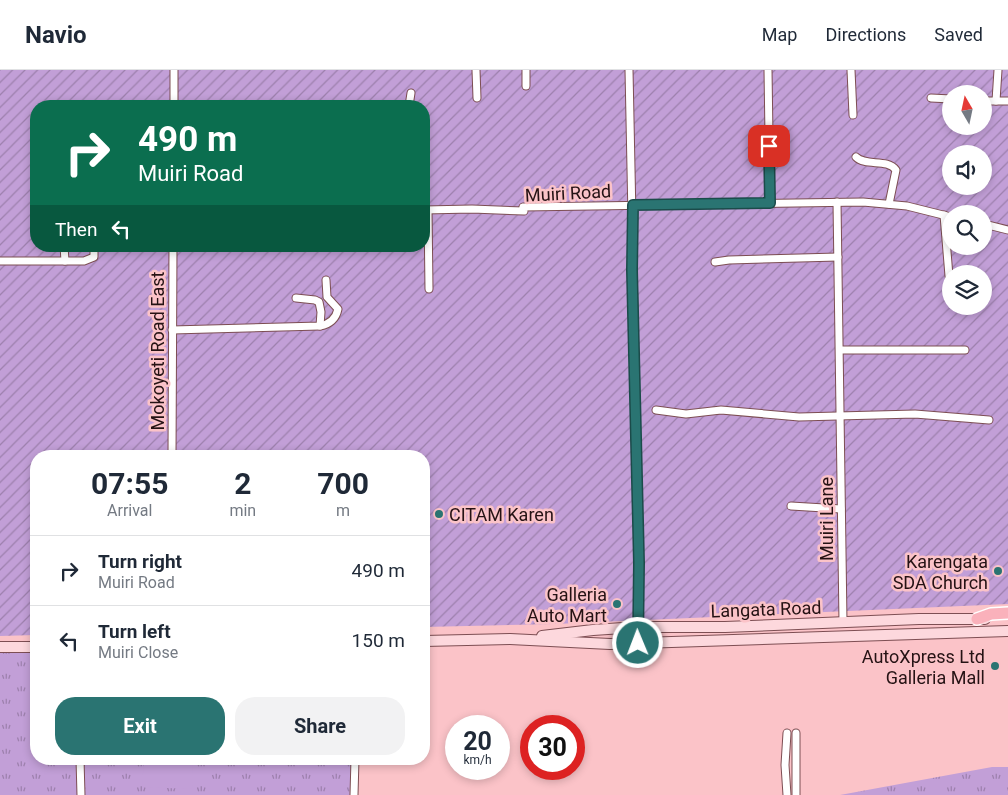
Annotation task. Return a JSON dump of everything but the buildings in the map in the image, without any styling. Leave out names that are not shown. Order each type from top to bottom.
[{"type":"main road","points":[[977,619],[991,614],[1008,612]]},
{"type":"main road","name":"Langata Road","points":[[526,639],[593,630],[638,628],[725,627],[918,619],[1008,619]]},
{"type":"main road","name":"Langata Road","points":[[430,641],[526,639],[584,643],[638,643],[1008,631]]},
{"type":"main road","points":[[0,648],[30,647]]},
{"type":"street","points":[[174,70],[174,100]]},
{"type":"street","points":[[476,70],[477,98]]},
{"type":"street","points":[[526,70],[526,86]]},
{"type":"street","points":[[629,70],[639,563],[638,643]]},
{"type":"street","points":[[768,70],[770,203]]},
{"type":"street","points":[[850,70],[853,115]]},
{"type":"street","points":[[996,101],[998,70]]},
{"type":"street","points":[[410,100],[411,93]]},
{"type":"street","points":[[931,98],[942,99]]},
{"type":"street","points":[[992,101],[1008,102]]},
{"type":"street","points":[[856,157],[859,160],[894,167],[896,170],[889,204]]},
{"type":"street","name":"Muiri Road","points":[[430,210],[524,211],[523,208],[838,202],[889,204],[942,215]]},
{"type":"street","name":"Muiri Lane","points":[[838,202],[843,622]]},
{"type":"street","points":[[992,226],[1008,230]]},
{"type":"street","points":[[64,252],[65,262]]},
{"type":"street","points":[[0,261],[84,261],[94,257],[94,252]]},
{"type":"street","name":"Mokoyeti Road East","points":[[172,450],[173,252]]},
{"type":"street","points":[[428,252],[429,289]]},
{"type":"street","points":[[715,262],[838,258]]},
{"type":"street","points":[[172,330],[320,326],[330,324],[338,312],[327,297],[326,280]]},
{"type":"street","points":[[296,298],[319,302],[321,312],[320,326]]},
{"type":"street","points":[[840,350],[965,350]]},
{"type":"street","points":[[656,410],[686,414],[721,410],[799,417],[915,414],[989,420]]},
{"type":"street","points":[[791,506],[841,509]]},
{"type":"street","points":[[787,733],[785,765],[787,795]]},
{"type":"street","points":[[796,733],[796,795]]},
{"type":"street","points":[[80,765],[80,795]]},
{"type":"street","points":[[354,795],[355,765]]},
{"type":"green space","points":[[0,70],[1008,70],[1008,604],[555,624],[430,627],[430,450],[30,450],[30,635],[0,636]]},
{"type":"green space","points":[[0,653],[30,653],[30,765],[356,765],[357,795],[0,795]]},
{"type":"green space","points":[[144,765],[193,765],[192,789],[142,787]]},
{"type":"green space","points":[[992,767],[1008,767],[1008,795],[840,795]]},
{"type":"place","name":"CITAM Karen","points":[[439,514]]},
{"type":"place","name":"Karengata SDA Church","points":[[998,571]]},
{"type":"place","name":"Galleria Auto Mart","points":[[617,604]]},
{"type":"place","name":"AutoXpress Ltd Galleria Mall","points":[[995,666]]},
{"type":"route","points":[[638,643],[639,563],[637,544],[632,270],[633,205],[770,203],[769,146]]}]
